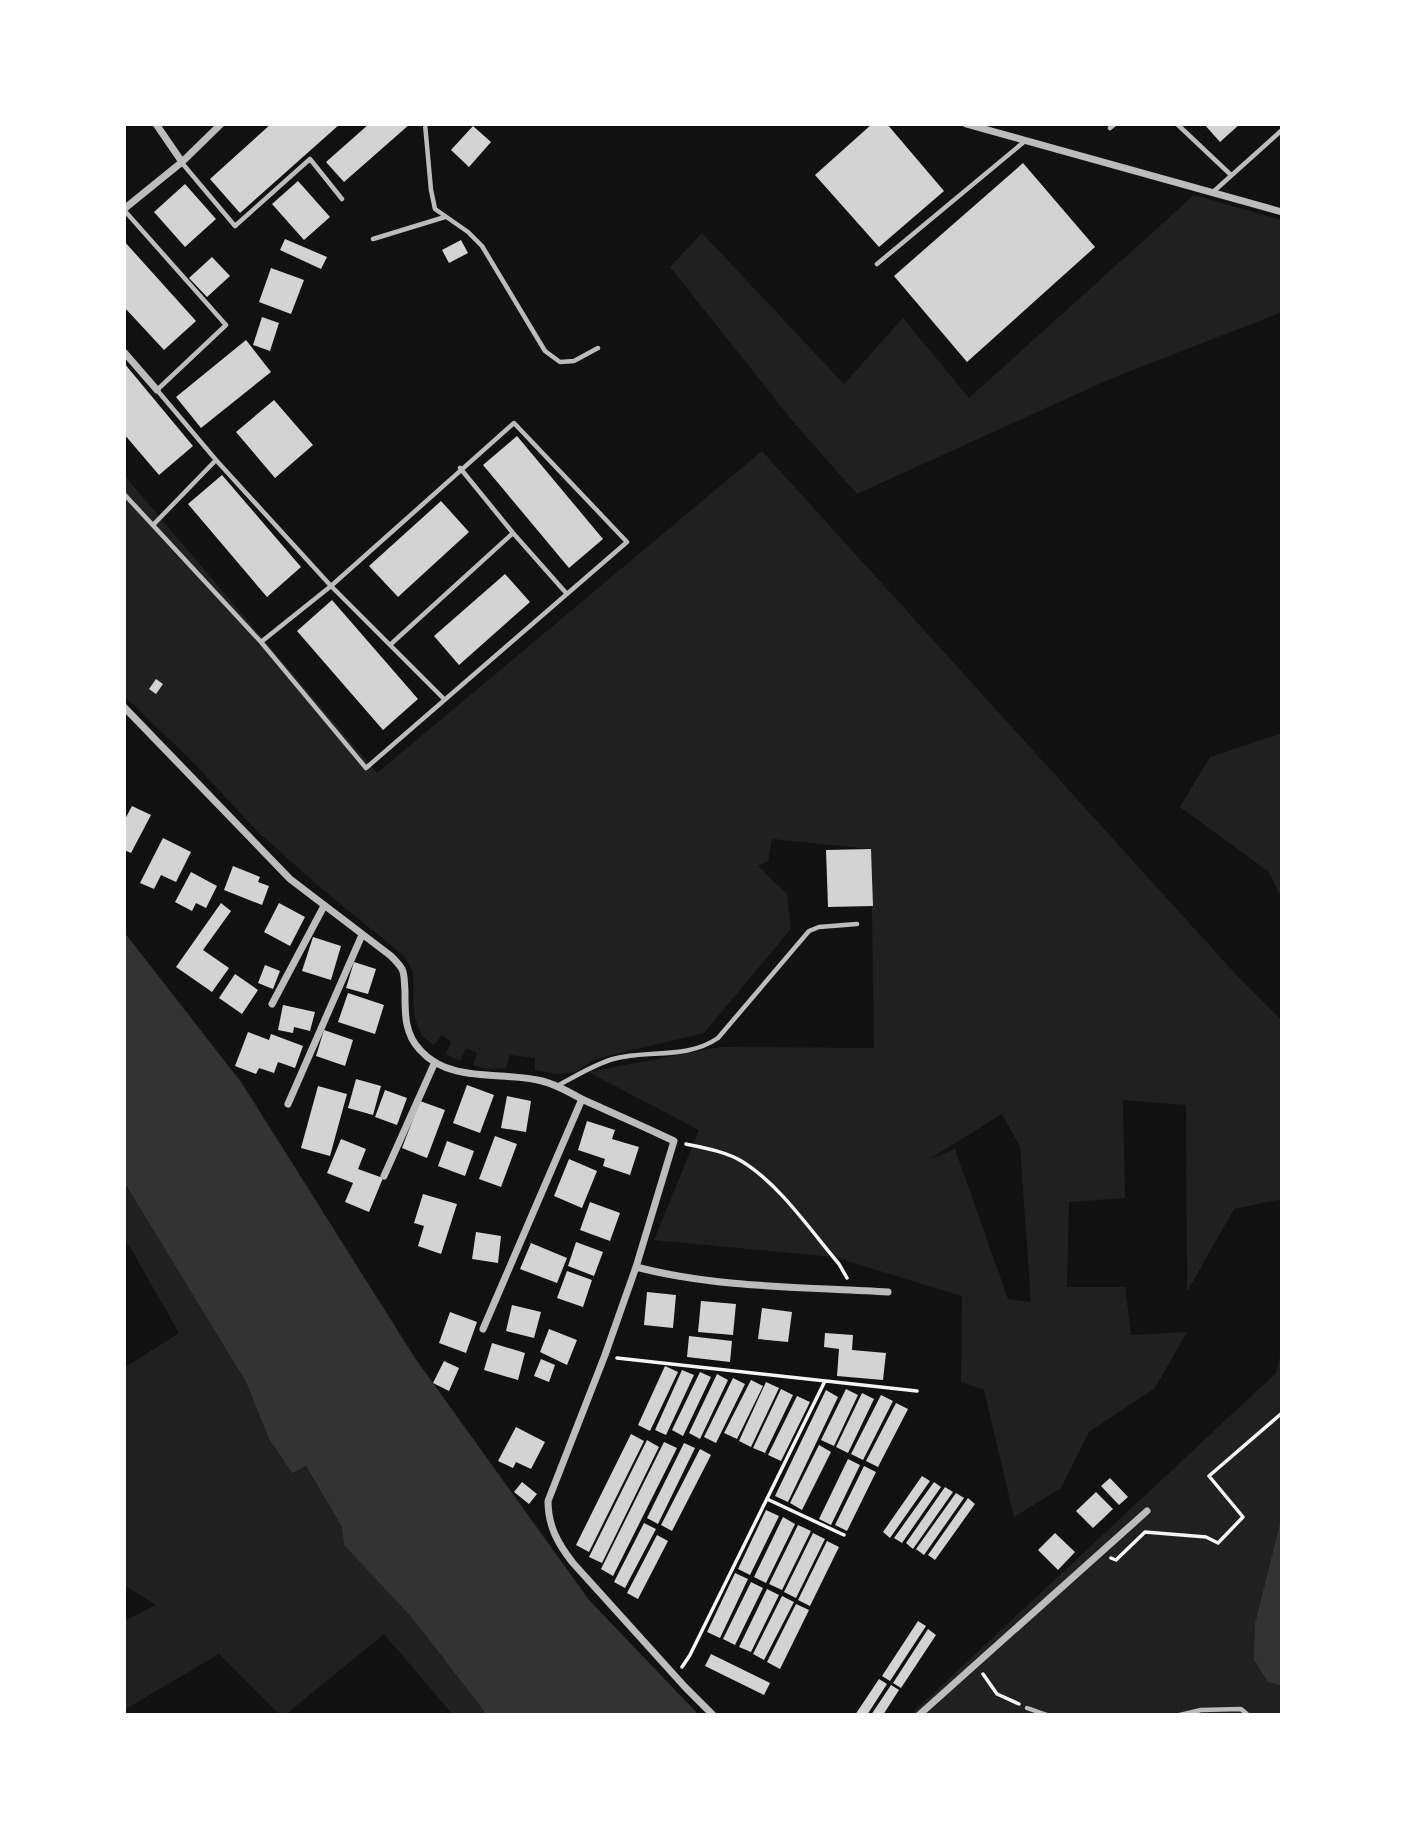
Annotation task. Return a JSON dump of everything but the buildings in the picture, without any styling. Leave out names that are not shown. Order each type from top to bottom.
[{"type":"street","points":[[156,124],[182,162]]},
{"type":"street","points":[[124,209],[182,162],[221,124]]},
{"type":"street","points":[[966,124],[1282,212]]},
{"type":"street","points":[[124,352],[157,390]]},
{"type":"street","points":[[124,707],[290,879],[391,956],[404,976],[406,1023],[410,1038],[422,1053],[435,1062],[458,1071],[559,1085],[582,1099],[674,1141],[636,1267],[548,1501],[548,1515],[559,1545],[573,1563],[713,1715]]},
{"type":"street","points":[[272,1004],[324,906]]},
{"type":"street","points":[[288,1104],[362,935]]},
{"type":"street","points":[[384,1176],[435,1062]]},
{"type":"street","points":[[483,1329],[582,1099]]},
{"type":"street","points":[[636,1267],[665,1275],[751,1284],[888,1292]]},
{"type":"street","points":[[919,1715],[1147,1511]]},
{"type":"lane","points":[[425,124],[435,209],[468,232],[482,246],[551,357],[560,362],[574,361],[598,348]]},
{"type":"lane","points":[[1177,124],[1231,175]]},
{"type":"lane","points":[[1213,192],[1282,130]]},
{"type":"lane","points":[[877,264],[1025,141]]},
{"type":"lane","points":[[182,162],[235,226],[310,159],[342,199]]},
{"type":"lane","points":[[124,209],[226,325],[157,390],[216,460],[331,586],[444,699]]},
{"type":"lane","points":[[373,239],[445,217]]},
{"type":"lane","points":[[124,494],[261,642],[366,768],[627,542],[514,423],[460,468],[331,586],[261,642]]},
{"type":"lane","points":[[153,524],[216,460]]},
{"type":"lane","points":[[460,468],[567,594]]},
{"type":"lane","points":[[391,644],[513,533]]},
{"type":"lane","points":[[559,1085],[592,1067],[614,1059],[682,1052],[706,1046],[718,1038],[808,931],[819,927],[858,924]]},
{"type":"lane","points":[[1027,1708],[1047,1715]]},
{"type":"lane","points":[[1180,1715],[1201,1710],[1241,1709],[1248,1715]]},
{"type":"path","points":[[674,1141],[719,1152],[742,1161],[769,1182],[839,1264],[855,1290]]},
{"type":"path","points":[[605,1355],[627,1360],[917,1391]]},
{"type":"path","points":[[673,1673],[682,1667],[690,1655],[825,1381]]},
{"type":"path","points":[[1099,1553],[1116,1560],[1145,1532],[1206,1536],[1217,1543],[1243,1517],[1209,1476],[1282,1413]]},
{"type":"path","points":[[766,1499],[844,1535]]},
{"type":"path","points":[[984,1677],[997,1694],[1027,1708]]},
{"type":"shaded area","points":[[1194,195],[1282,220],[1282,312],[1110,379],[857,494],[795,424],[670,267],[702,233],[844,384],[903,318],[969,398]]},
{"type":"shaded area","points":[[762,451],[1229,967],[1282,1021],[1282,1199],[1234,1209],[1187,1292],[1186,1105],[1123,1100],[1125,1198],[1069,1202],[1067,1287],[1125,1287],[1131,1335],[1187,1332],[1155,1388],[1089,1432],[1061,1488],[1014,1517],[984,1390],[961,1382],[962,1296],[834,1257],[654,1240],[699,1130],[588,1072],[720,1047],[874,1048],[871,849],[772,839],[768,861],[758,866],[787,894],[791,929],[704,1033],[595,1059],[575,1072],[557,1074],[535,1070],[535,1058],[510,1055],[506,1068],[488,1069],[473,1065],[477,1053],[466,1048],[460,1061],[446,1054],[451,1042],[442,1035],[434,1045],[422,1036],[414,1016],[413,972],[404,956],[257,831],[192,761],[124,696],[124,475],[377,773]],"holes":[[[1002,1114],[1020,1147],[1031,1302],[1008,1299],[955,1149],[928,1160]]]},
{"type":"shaded area","points":[[1282,733],[1282,899],[1269,872],[1180,807],[1210,757]]},
{"type":"shaded area","points":[[124,932],[241,1082],[415,1358],[589,1600],[699,1715],[487,1715],[413,1619],[344,1545],[342,1527],[306,1466],[292,1473],[269,1439],[246,1382],[124,1182]]},
{"type":"shaded area","points":[[124,1182],[246,1382],[269,1439],[291,1472],[306,1466],[342,1527],[344,1545],[413,1619],[487,1715],[453,1715],[384,1634],[285,1715],[280,1715],[219,1654],[124,1710],[124,1621],[156,1605],[124,1585],[124,1368],[179,1333],[124,1237]]},
{"type":"shaded area","points":[[1282,1348],[1282,1715],[910,1715],[1276,1373]]},
{"type":"shaded area","points":[[1282,1516],[1282,1686],[1268,1682],[1254,1660],[1255,1624]]}]
